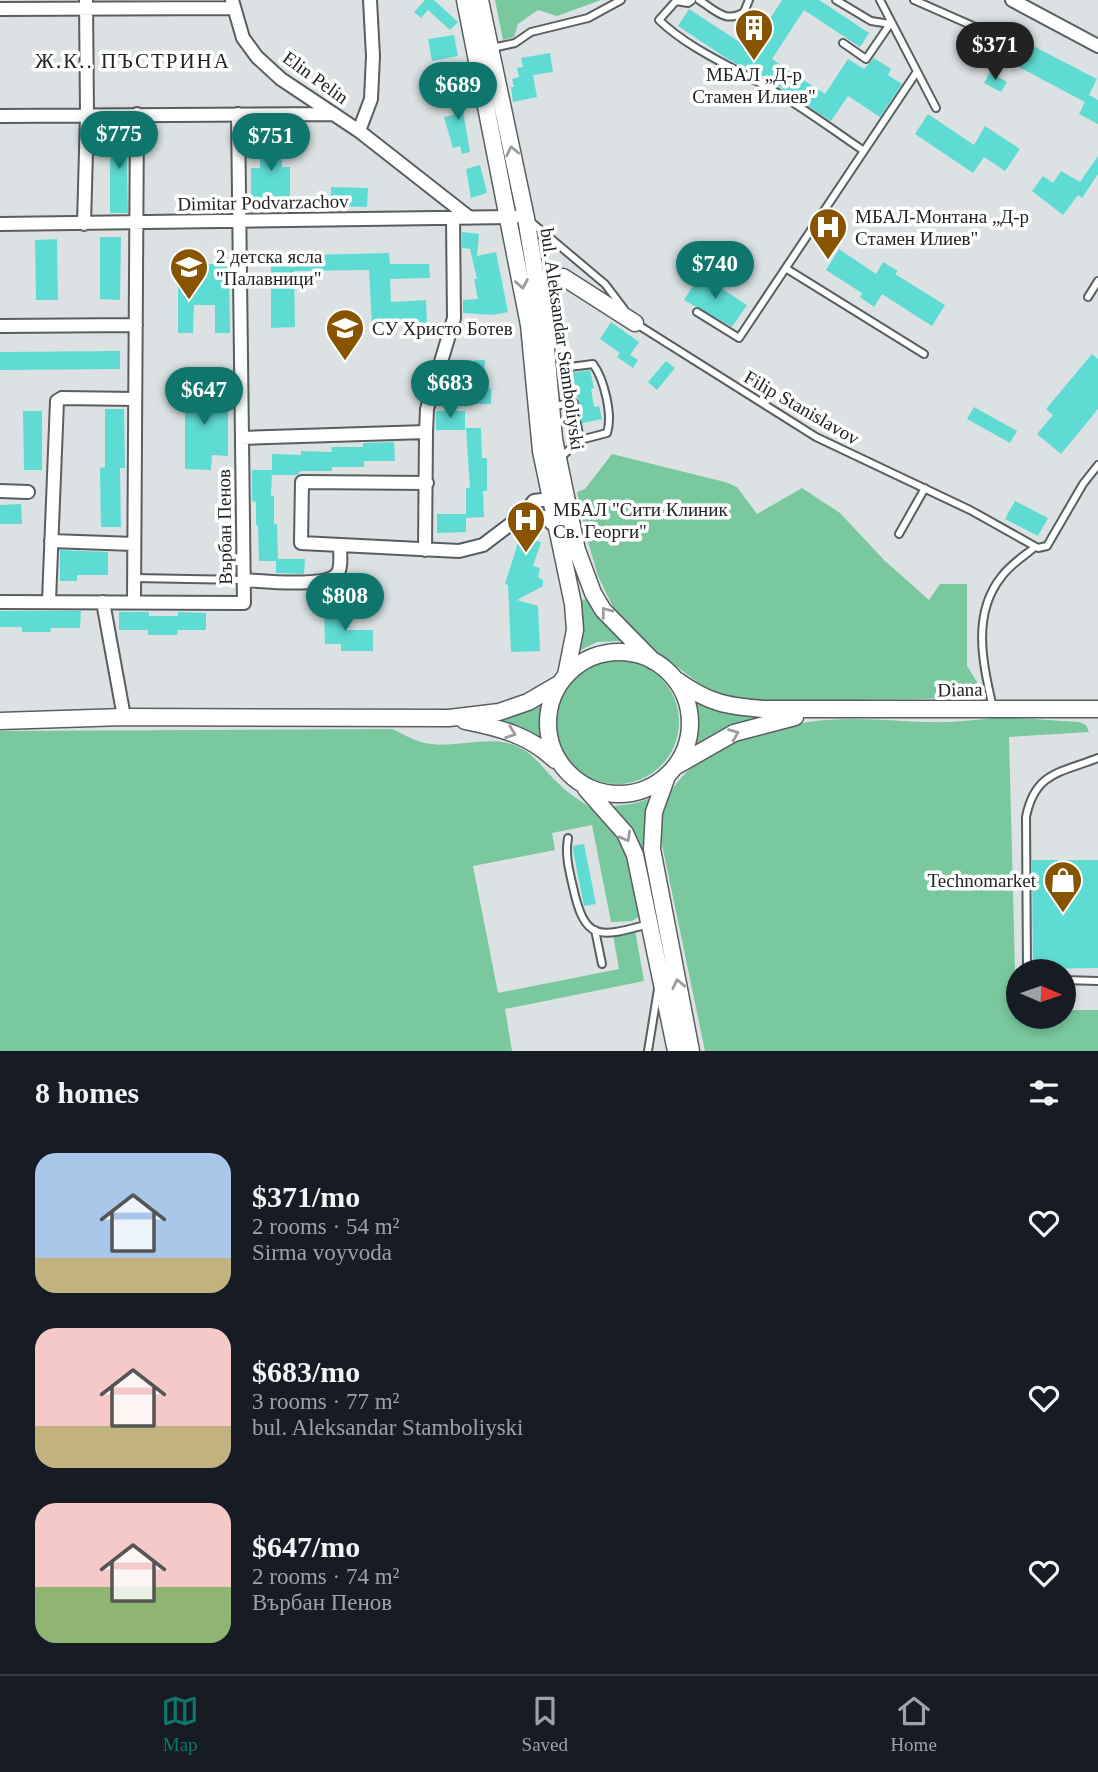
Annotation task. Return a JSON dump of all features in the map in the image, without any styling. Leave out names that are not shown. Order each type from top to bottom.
[{"type":"main road","name":"bul. Aleksandar Stamboliyski","points":[[465,0],[539,299],[542,407],[550,499],[574,617],[573,644],[562,680]]},
{"type":"main road","name":"bul. Aleksandar Stamboliyski","points":[[480,0],[518,217],[534,373],[558,460],[577,550],[593,593],[603,610],[653,660]]},
{"type":"main road","points":[[539,299],[548,280],[563,277],[635,323]]},
{"type":"main road","points":[[550,499],[561,512],[577,550]]},
{"type":"main road","points":[[0,721],[124,718],[449,718],[499,712],[528,702],[562,680],[580,663],[607,652],[626,652],[653,660],[699,696],[721,705],[822,711]]},
{"type":"main road","points":[[674,677],[684,694],[690,722],[685,751],[671,772],[654,812],[652,849],[691,1051]]},
{"type":"main road","points":[[562,680],[551,701],[547,727],[554,753],[563,768]]},
{"type":"main road","name":"Diana","points":[[822,711],[1098,709]]},
{"type":"main road","points":[[582,785],[605,794],[622,795],[646,789],[734,733],[822,711]]},
{"type":"main road","points":[[449,718],[509,731],[530,740],[582,785],[625,832],[638,867],[676,1051]]},
{"type":"street","points":[[359,131],[371,99],[373,56],[370,0]]},
{"type":"street","points":[[1012,0],[1098,46]]},
{"type":"street","points":[[0,9],[86,5],[233,4]]},
{"type":"street","name":"Elin Pelin","points":[[233,4],[243,38],[257,57],[281,79],[359,131],[470,218]]},
{"type":"street","points":[[84,224],[86,5]]},
{"type":"street","points":[[0,602],[134,601],[137,114]]},
{"type":"street","name":"Върбан Пенов","points":[[134,601],[244,603],[238,114]]},
{"type":"street","points":[[0,116],[334,114]]},
{"type":"street","name":"Dimitar Podvarzachov","points":[[0,225],[518,217]]},
{"type":"street","points":[[425,550],[427,409],[454,317],[453,218]]},
{"type":"street","points":[[0,326],[136,325]]},
{"type":"street","points":[[49,601],[57,401],[62,398],[135,399]]},
{"type":"street","points":[[243,438],[426,432]]},
{"type":"street","points":[[427,483],[302,482],[300,543],[459,551],[483,545],[524,514],[534,501],[550,499]]},
{"type":"street","points":[[0,491],[28,492]]},
{"type":"street","points":[[524,514],[544,517],[555,526]]},
{"type":"street","points":[[51,541],[134,544]]},
{"type":"street","points":[[244,580],[318,582],[333,577],[340,568],[340,547]]},
{"type":"street","points":[[103,602],[124,718]]},
{"type":"lane","points":[[490,48],[515,43],[531,32],[587,18],[621,0]]},
{"type":"lane","points":[[692,0],[688,3],[676,1],[659,20],[669,29],[739,73],[760,82],[864,150]]},
{"type":"lane","points":[[699,0],[732,19],[744,12],[749,0]]},
{"type":"lane","points":[[836,0],[872,21],[890,24]]},
{"type":"lane","points":[[880,0],[890,24],[936,108]]},
{"type":"lane","points":[[914,0],[998,37]]},
{"type":"lane","points":[[843,43],[866,59],[890,24]]},
{"type":"lane","points":[[697,312],[739,338],[916,73]]},
{"type":"lane","name":"Filip Stanislavov","points":[[518,217],[605,284],[635,323],[816,437],[925,488],[1035,547]]},
{"type":"lane","points":[[787,268],[924,354]]},
{"type":"lane","points":[[1088,297],[1098,282]]},
{"type":"lane","points":[[558,460],[580,440],[607,433],[610,424],[600,373],[593,364],[562,368]]},
{"type":"lane","points":[[542,407],[574,403],[575,412]]},
{"type":"lane","points":[[577,424],[580,440]]},
{"type":"lane","points":[[993,710],[982,654],[985,608],[1001,576],[1035,547],[1042,549],[1047,546],[1083,484],[1098,465]]},
{"type":"lane","points":[[899,534],[925,488]]},
{"type":"lane","points":[[134,578],[244,580]]},
{"type":"lane","points":[[1027,959],[1026,817],[1030,797],[1048,775],[1098,758]]},
{"type":"lane","points":[[568,838],[566,854],[582,920],[596,930],[611,933],[651,924]]},
{"type":"lane","points":[[596,930],[601,964]]},
{"type":"lane","points":[[648,1051],[661,977]]},
{"type":"lane","points":[[1076,980],[1098,981]]},
{"type":"green space","points":[[495,0],[601,0],[557,16],[538,10],[518,24],[514,37],[503,40]]},
{"type":"green space","points":[[612,454],[725,482],[737,487],[757,514],[802,488],[840,513],[884,560],[929,600],[940,584],[967,584],[967,666],[977,682],[977,693],[968,698],[755,702],[724,696],[704,687],[637,637],[614,609],[598,576],[577,492],[585,489]]},
{"type":"green space","points":[[588,599],[621,641],[597,642],[577,652],[579,600]]},
{"type":"green space","points":[[617,660],[641,665],[661,678],[674,698],[679,722],[674,746],[661,766],[641,779],[617,784],[593,779],[573,766],[560,746],[555,722],[560,698],[573,678],[593,665]]},
{"type":"green space","points":[[695,700],[729,712],[765,715],[712,735],[695,747],[699,726]]},
{"type":"green space","points":[[541,706],[541,738],[491,721]]},
{"type":"green space","points":[[1002,717],[1079,722],[1086,725],[1089,732],[1009,737],[1015,959],[1006,959],[1006,1029],[1076,1029],[1076,1010],[1098,1010],[1098,1051],[705,1051],[659,830],[664,804],[678,782],[697,763],[720,749],[745,737],[773,729],[801,723],[853,719],[949,722]]},
{"type":"green space","points":[[392,729],[417,741],[431,744],[486,741],[507,743],[524,750],[553,779],[602,817],[611,827],[629,863],[640,916],[632,921],[611,922],[592,825],[552,833],[555,850],[473,866],[498,993],[619,969],[613,935],[635,930],[644,981],[505,1009],[512,1051],[0,1051],[0,731]]},
{"type":"green space","points":[[652,798],[644,831],[649,871],[631,832],[613,806]]},
{"type":"building","points":[[425,0],[434,0],[458,22],[450,30],[428,10],[421,18],[414,12]]},
{"type":"building","name":"МБАЛ „Д-р Стамен Илиев\"","points":[[782,0],[819,0],[869,33],[860,47],[804,10],[772,59],[825,94],[848,59],[864,69],[874,58],[891,69],[888,75],[902,84],[880,117],[848,96],[831,121],[746,65],[744,68],[726,58],[678,26],[689,9],[750,49]]},
{"type":"building","points":[[1006,32],[1097,79],[1089,95],[1098,100],[1098,124],[1079,114],[1085,102],[994,54]]},
{"type":"building","points":[[454,35],[458,56],[432,61],[428,39]]},
{"type":"building","points":[[550,53],[553,72],[533,75],[537,97],[513,102],[512,79],[519,77],[517,68],[523,67],[521,58]]},
{"type":"building","points":[[990,72],[1007,82],[1001,92],[984,83]]},
{"type":"building","points":[[466,90],[468,104],[462,105],[470,152],[462,154],[460,146],[453,148],[444,117],[454,115],[450,93]]},
{"type":"building","points":[[928,114],[974,145],[985,126],[1020,149],[1005,171],[984,157],[973,173],[915,134]]},
{"type":"building","points":[[110,128],[126,128],[128,213],[110,213]]},
{"type":"building","points":[[260,140],[281,141],[282,167],[290,167],[290,197],[251,197],[251,168],[260,168]]},
{"type":"building","points":[[1098,156],[1098,174],[1082,198],[1078,195],[1063,215],[1032,191],[1043,176],[1053,183],[1061,171],[1080,182]]},
{"type":"building","points":[[480,165],[487,193],[471,198],[466,169]]},
{"type":"building","points":[[331,187],[368,188],[367,207],[331,206]]},
{"type":"building","points":[[462,232],[479,234],[477,256],[496,252],[508,312],[492,315],[463,313],[463,300],[478,299],[474,279],[477,279],[470,249],[462,248]]},
{"type":"building","points":[[100,237],[121,237],[120,300],[100,299]]},
{"type":"building","points":[[57,239],[58,300],[36,300],[35,240]]},
{"type":"building","points":[[839,249],[876,274],[883,262],[898,271],[895,274],[945,305],[932,326],[882,294],[874,307],[860,297],[862,293],[826,270]]},
{"type":"building","points":[[389,253],[390,264],[429,264],[430,278],[390,279],[391,302],[426,300],[427,324],[372,326],[369,270],[294,271],[295,327],[271,328],[271,256]]},
{"type":"building","points":[[195,264],[229,264],[230,333],[215,333],[215,305],[194,305],[193,333],[178,333],[178,271],[194,271]]},
{"type":"building","points":[[700,274],[747,305],[732,327],[684,300]]},
{"type":"building","points":[[611,322],[639,342],[630,355],[638,360],[633,368],[617,357],[620,353],[600,339]]},
{"type":"building","points":[[120,351],[120,369],[0,370],[0,352]]},
{"type":"building","points":[[1092,354],[1098,359],[1098,409],[1061,454],[1037,434],[1053,415],[1046,409]]},
{"type":"building","points":[[474,360],[485,360],[484,386],[491,389],[491,404],[471,404]]},
{"type":"building","points":[[666,361],[675,368],[657,390],[648,382]]},
{"type":"building","points":[[590,370],[594,407],[599,406],[602,419],[583,423],[575,419],[571,425],[569,413],[576,417],[581,411],[571,373]]},
{"type":"building","points":[[185,385],[216,385],[216,406],[228,406],[228,456],[212,455],[211,470],[185,469]]},
{"type":"building","points":[[974,407],[1017,431],[1010,443],[967,419]]},
{"type":"building","points":[[105,409],[124,409],[125,468],[120,468],[121,527],[101,527],[100,468],[105,467]]},
{"type":"building","points":[[23,411],[42,411],[42,470],[24,470]]},
{"type":"building","points":[[436,411],[465,411],[465,430],[436,430]]},
{"type":"building","points":[[466,428],[481,428],[482,458],[487,458],[487,491],[483,491],[484,517],[466,518],[466,488],[470,488]]},
{"type":"building","points":[[394,442],[395,461],[364,461],[364,467],[332,467],[332,471],[301,471],[297,475],[272,475],[272,472],[271,496],[274,496],[278,559],[305,559],[304,574],[276,573],[276,561],[259,561],[256,502],[252,501],[252,470],[272,470],[272,454],[332,452],[331,447],[363,447],[363,443]]},
{"type":"building","points":[[1015,501],[1048,518],[1038,536],[1005,519]]},
{"type":"building","points":[[21,504],[22,524],[0,524],[0,505]]},
{"type":"building","points":[[437,514],[466,514],[466,532],[437,533]]},
{"type":"building","points":[[520,536],[541,542],[533,566],[540,568],[538,577],[543,580],[543,586],[517,600],[538,606],[540,651],[511,652],[508,585],[505,584]]},
{"type":"building","points":[[60,550],[108,552],[108,575],[77,575],[77,581],[60,581]]},
{"type":"building","points":[[324,607],[343,607],[344,630],[373,630],[373,651],[341,651],[341,644],[325,644]]},
{"type":"building","points":[[0,611],[81,611],[80,628],[22,632],[22,627],[0,627]]},
{"type":"building","points":[[119,612],[149,612],[149,616],[178,616],[178,612],[206,613],[206,630],[178,630],[177,635],[148,635],[148,630],[119,630]]},
{"type":"building","points":[[584,844],[596,904],[584,906],[573,846]]},
{"type":"building","name":"Technomarket","points":[[1032,860],[1098,860],[1098,968],[1076,968],[1076,959],[1033,959]]},
{"type":"place","name":"МБАЛ „Д-р Стамен Илиев\"","points":[[754,62]]},
{"type":"place","name":"МБАЛ-Монтана „Д-р Стамен Илиев\"","points":[[828,261]]},
{"type":"place","name":"2 детска ясла \"Палавници\"","points":[[189,301]]},
{"type":"place","name":"СУ Христо Ботев","points":[[345,362]]},
{"type":"place","name":"МБАЛ \"Сити Клиник Св. Георги\"","points":[[526,554]]},
{"type":"place","name":"Technomarket","points":[[1063,914]]},
{"type":"district","name":"Ж.К.. ПЪСТРИНА","points":[[133,61]]}]
